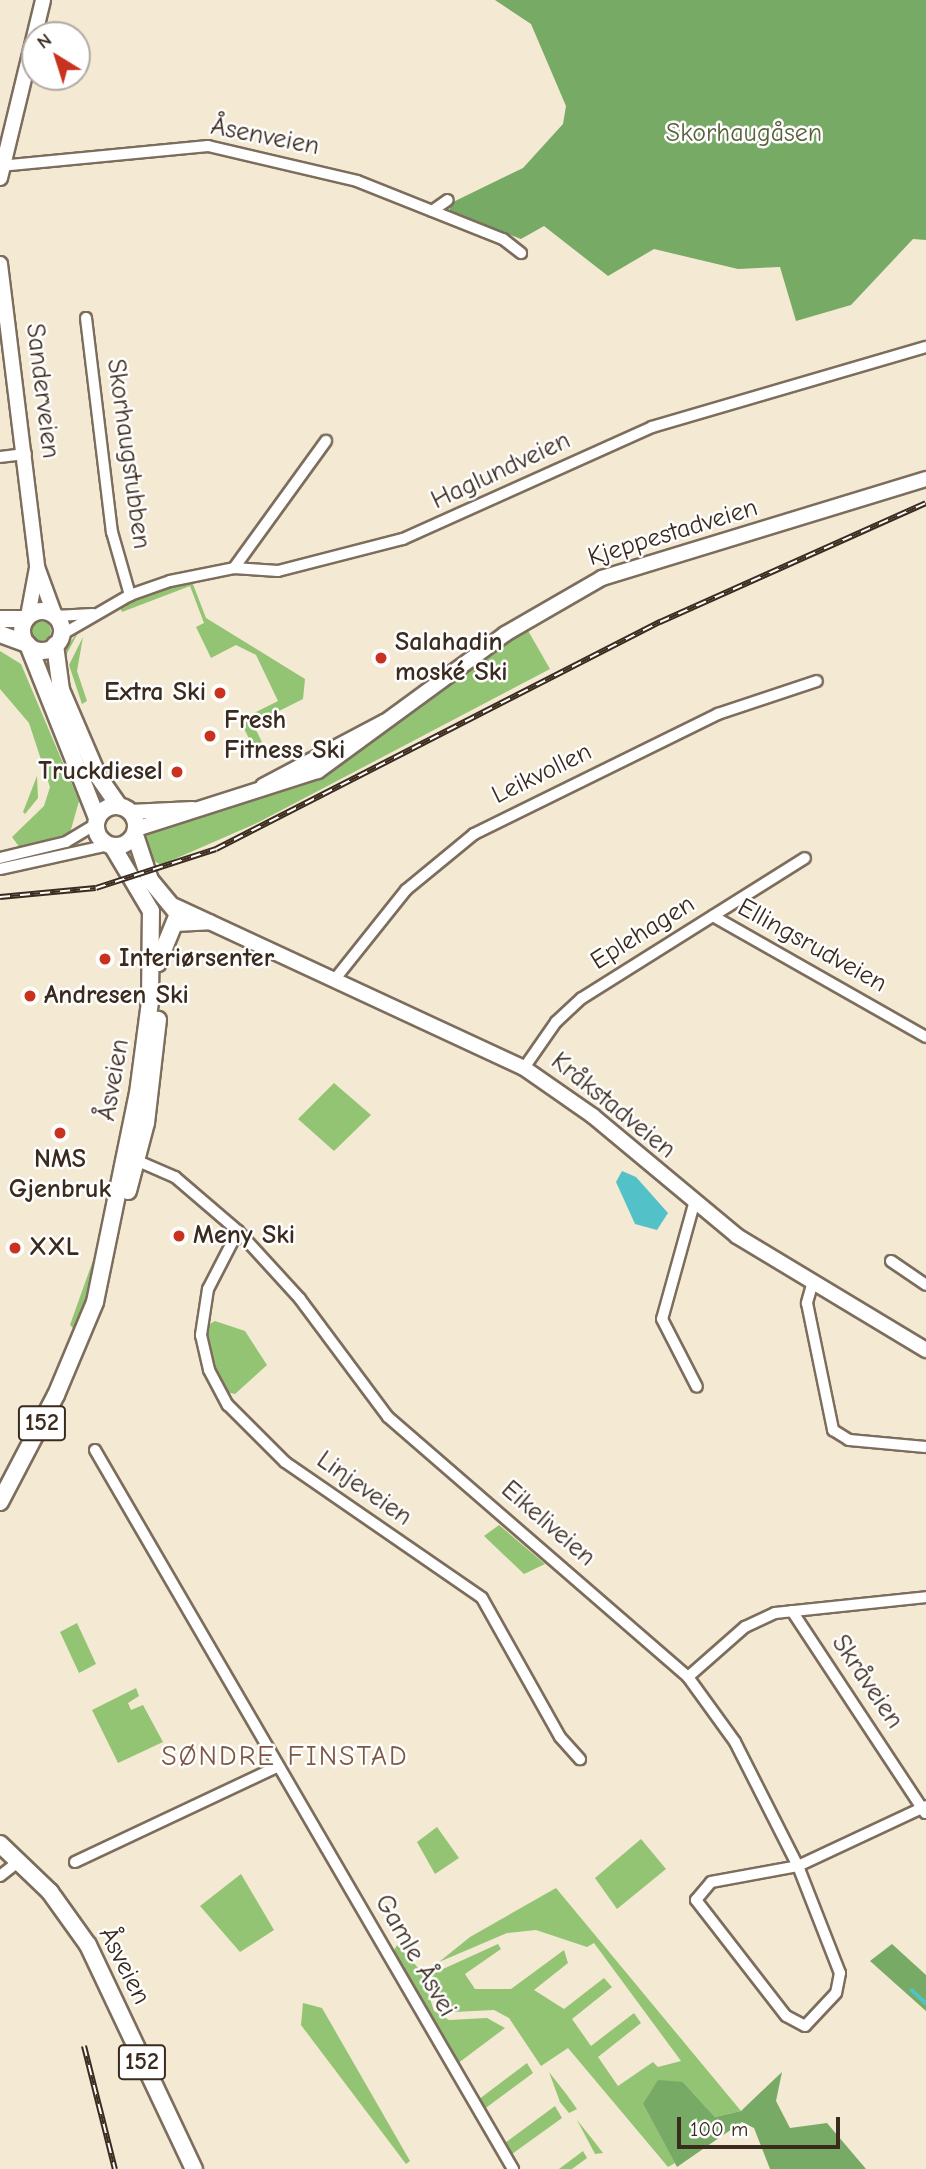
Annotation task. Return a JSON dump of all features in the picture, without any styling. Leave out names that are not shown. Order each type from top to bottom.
[{"type":"main road","points":[[2,165],[43,0]]},
{"type":"main road","name":"Sanderveien","points":[[0,264],[26,454],[37,567],[55,616]]},
{"type":"main road","name":"Kjeppestadveien","points":[[136,832],[193,809],[258,790],[288,768],[385,721],[523,622],[602,578],[926,479]]},
{"type":"main road","name":"Sanderveien","points":[[27,618],[37,567]]},
{"type":"main road","points":[[0,619],[27,618],[41,611],[55,616],[61,690],[101,783],[125,809],[136,832],[140,859],[171,904],[151,916]]},
{"type":"main road","points":[[27,618],[28,645],[97,821],[151,916],[173,926]]},
{"type":"main road","points":[[0,634],[28,645],[58,640]]},
{"type":"main road","points":[[97,821],[125,809]]},
{"type":"main road","name":"Kjeppestadveien","points":[[125,809],[193,809]]},
{"type":"main road","points":[[111,846],[136,832]]},
{"type":"main road","name":"Kråkstadveien","points":[[171,904],[524,1068],[593,1115],[694,1204],[812,1285],[926,1350]]},
{"type":"main road","name":"152","points":[[171,904],[173,926]]},
{"type":"main road","name":"Åsveien","points":[[131,1158],[147,1032],[151,916]]},
{"type":"main road","name":"Kråkstadveien","points":[[173,926],[210,922]]},
{"type":"main road","name":"Åsveien","points":[[0,1502],[68,1370],[110,1247],[157,1040],[159,957],[173,926]]},
{"type":"main road","name":"Åsveien","points":[[2,1850],[19,1861],[66,1912],[97,1961],[194,2169]]},
{"type":"street","name":"Åsenveien","points":[[2,165],[208,146],[357,181],[503,239],[521,253]]},
{"type":"street","points":[[432,211],[448,200]]},
{"type":"street","name":"Skorhaugstubben","points":[[86,318],[112,532],[130,595]]},
{"type":"street","name":"Haglundveien","points":[[58,640],[93,614],[130,595],[234,568],[278,571],[403,539],[652,427],[926,347]]},
{"type":"street","points":[[234,568],[326,441]]},
{"type":"street","points":[[0,457],[26,454]]},
{"type":"street","name":"Haglundveien","points":[[55,616],[93,614]]},
{"type":"street","name":"Leikvollen","points":[[335,979],[406,890],[474,834],[718,714],[817,681]]},
{"type":"street","points":[[0,858],[66,842],[97,821]]},
{"type":"street","points":[[0,869],[111,846]]},
{"type":"street","name":"Eplehagen","points":[[524,1068],[556,1022],[582,998],[805,858]]},
{"type":"street","name":"Ellingsrudveien","points":[[713,916],[926,1037]]},
{"type":"street","name":"Eikeliveien","points":[[131,1158],[175,1177],[238,1231],[300,1299],[388,1417],[688,1677],[736,1742],[799,1866],[840,1973],[835,1993],[805,2026],[786,2015],[696,1900],[711,1882],[799,1866]]},
{"type":"street","points":[[694,1204],[662,1319],[697,1387]]},
{"type":"street","name":"Linjeveien","points":[[238,1231],[208,1289],[202,1316],[209,1370],[228,1405],[285,1462],[482,1598],[560,1737],[580,1759]]},
{"type":"street","points":[[891,1262],[926,1285]]},
{"type":"street","points":[[812,1285],[807,1303],[833,1430],[849,1440],[926,1447]]},
{"type":"street","name":"Gamle Åsvei","points":[[95,1450],[513,2169]]},
{"type":"street","points":[[688,1677],[745,1627],[792,1611],[926,1597]]},
{"type":"street","name":"Skråveien","points":[[792,1611],[925,1809]]},
{"type":"street","points":[[75,1862],[277,1767]]},
{"type":"street","points":[[799,1866],[925,1809]]},
{"type":"street","points":[[0,1876],[19,1861]]},
{"type":"green space","name":"Skorhaugåsen","points":[[495,0],[926,0],[926,240],[913,239],[851,305],[796,321],[780,267],[738,269],[654,249],[608,276],[544,226],[521,239],[450,212],[449,204],[523,168],[563,124],[566,106],[531,24]]},
{"type":"green space","points":[[191,579],[206,618],[305,679],[303,699],[253,724],[262,742],[253,747],[240,720],[278,701],[256,655],[236,645],[211,658],[196,627],[204,623],[190,586],[122,612],[119,605]]},
{"type":"green space","points":[[41,621],[48,624],[51,631],[48,638],[41,641],[34,638],[31,631],[34,624]]},
{"type":"green space","points":[[523,622],[550,669],[257,823],[161,865],[151,859],[143,838],[147,825],[294,782]]},
{"type":"green space","points":[[80,629],[64,659],[67,681],[109,783],[63,683],[62,653]]},
{"type":"green space","points":[[83,637],[77,671],[87,701],[82,704],[69,665]]},
{"type":"green space","points":[[0,651],[21,664],[79,801],[70,833],[20,848],[12,837],[44,806],[50,787],[29,723],[0,689]]},
{"type":"green space","points":[[37,776],[38,798],[25,814],[23,812]]},
{"type":"green space","points":[[334,1083],[371,1115],[334,1151],[298,1119]]},
{"type":"green space","points":[[96,1252],[95,1280],[76,1331],[70,1325]]},
{"type":"green space","points":[[215,1321],[245,1331],[267,1365],[235,1394],[226,1392],[211,1360],[206,1326]]},
{"type":"green space","points":[[499,1525],[545,1564],[524,1574],[484,1536]]},
{"type":"green space","points":[[77,1623],[96,1664],[79,1673],[60,1632]]},
{"type":"green space","points":[[136,1688],[139,1696],[128,1703],[131,1710],[143,1705],[163,1742],[118,1763],[92,1710]]},
{"type":"green space","points":[[437,1827],[459,1858],[435,1874],[417,1842]]},
{"type":"green space","points":[[641,1839],[666,1869],[617,1909],[595,1878]]},
{"type":"green space","points":[[241,1874],[274,1930],[240,1952],[200,1906]]},
{"type":"green space","points":[[556,1888],[741,2111],[715,2117],[683,2082],[643,2104],[675,2163],[668,2167],[568,2048],[541,2066],[509,2018],[494,2010],[454,2012],[434,1996],[432,1974],[498,1944],[501,1949],[465,1974],[475,1989],[511,1989],[564,1950],[568,1963],[534,1990],[564,2009],[604,1978],[612,1987],[572,2019],[591,2046],[634,2013],[641,2023],[598,2057],[618,2086],[653,2062],[658,2067],[681,2061],[594,1943],[587,1947],[536,1930],[507,1933],[439,1962],[470,1937]]},
{"type":"green space","points":[[892,1944],[926,1975],[926,2011],[870,1961]]},
{"type":"green space","points":[[397,1945],[421,1971],[434,2011],[449,2020],[487,2018],[505,2028],[457,2064],[393,1952]]},
{"type":"green space","points":[[303,2003],[322,2008],[410,2161],[406,2164],[301,2025]]},
{"type":"green space","points":[[527,2063],[533,2073],[483,2110],[478,2100]]},
{"type":"green space","points":[[549,2072],[577,2109],[569,2113],[560,2102]]},
{"type":"green space","points":[[782,2072],[776,2101],[790,2128],[827,2123],[866,2169],[770,2169],[754,2128],[742,2122],[677,2167],[643,2104],[658,2080],[683,2082],[715,2117],[741,2111]]},
{"type":"green space","points":[[555,2106],[562,2118],[512,2154],[505,2143]]},
{"type":"green space","points":[[577,2120],[593,2140],[603,2153],[595,2154]]},
{"type":"green space","points":[[583,2151],[587,2158],[572,2169],[559,2169]]},
{"type":"water","points":[[622,1171],[636,1177],[668,1213],[657,1230],[635,1224],[616,1182]]},
{"type":"waterway","points":[[912,1990],[926,2003]]},
{"type":"railway","points":[[0,897],[96,888],[216,849],[660,622],[926,503]]},
{"type":"railway","points":[[84,2046],[115,2169]]},
{"type":"place","name":"Salahadin moské Ski","points":[[381,658]]},
{"type":"place","name":"Extra Ski","points":[[220,693]]},
{"type":"place","name":"Fresh Fitness Ski","points":[[210,736]]},
{"type":"place","name":"Truckdiesel","points":[[177,772]]},
{"type":"place","name":"Interiørsenter","points":[[105,959]]},
{"type":"place","name":"Andresen Ski","points":[[30,996]]},
{"type":"place","name":"NMS Gjenbruk","points":[[60,1133]]},
{"type":"place","name":"Meny Ski","points":[[179,1236]]},
{"type":"place","name":"XXL","points":[[15,1248]]},
{"type":"district","name":"SØNDRE FINSTAD","points":[[285,1756]]}]
